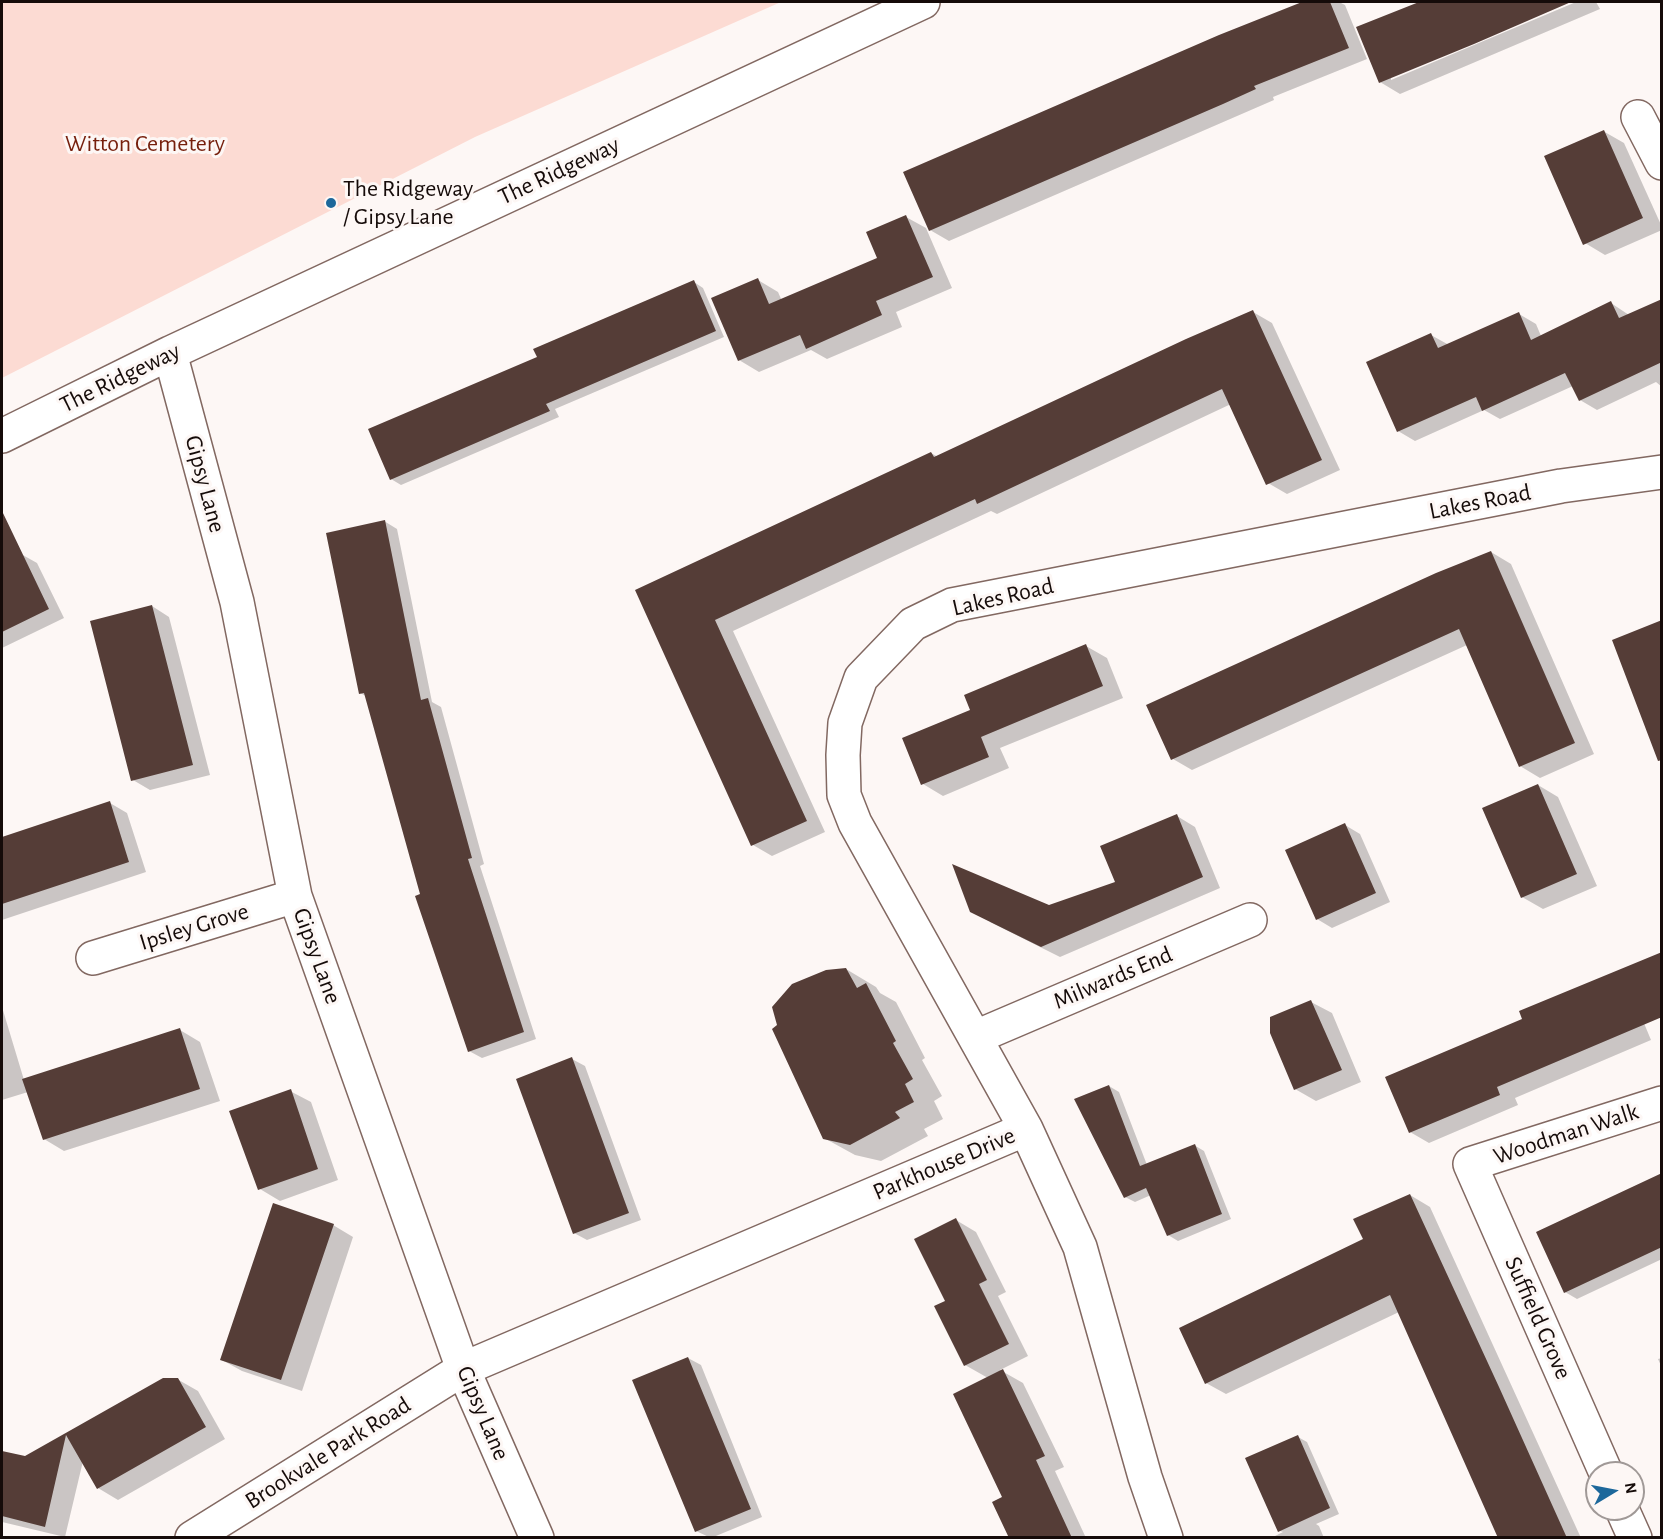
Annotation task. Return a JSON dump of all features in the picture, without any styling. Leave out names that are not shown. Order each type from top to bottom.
[{"type":"street","name":"The Ridgeway","points":[[2,436],[170,353],[923,2]]},
{"type":"street","points":[[1638,117],[1662,163]]},
{"type":"street","name":"Gipsy Lane","points":[[170,353],[237,602],[295,896],[463,1369],[537,1538]]},
{"type":"street","name":"Lakes Road","points":[[1026,1129],[855,824],[844,795],[845,723],[861,678],[912,624],[952,605],[1561,486],[1662,472]]},
{"type":"street","name":"Ipsley Grove","points":[[93,958],[295,896]]},
{"type":"street","name":"Milwards End","points":[[976,1037],[1250,920]]},
{"type":"street","name":"Woodman Walk","points":[[1470,1164],[1662,1103]]},
{"type":"street","name":"Parkhouse Drive","points":[[463,1369],[1026,1129],[1080,1247],[1145,1477],[1166,1538]]},
{"type":"street","name":"Suffield Grove","points":[[1470,1164],[1601,1461]]},
{"type":"street","name":"Brookvale Park Road","points":[[192,1538],[463,1369]]},
{"type":"street","points":[[1627,1521],[1635,1538]]},
{"type":"green space","name":"Witton Cemetery","points":[[2,2],[781,2],[475,137],[2,378]]},
{"type":"building","points":[[1302,2],[1330,2],[1349,48],[1254,86],[1256,89],[1223,104],[929,231],[903,172],[1219,35]]},
{"type":"building","points":[[1419,2],[1571,2],[1379,83],[1356,27]]},
{"type":"building","points":[[1604,130],[1643,218],[1583,245],[1544,156]]},
{"type":"building","points":[[906,215],[933,277],[876,301],[882,315],[806,349],[800,335],[738,361],[711,298],[758,278],[769,304],[877,258],[866,232]]},
{"type":"building","points":[[694,280],[716,331],[546,404],[550,411],[390,480],[368,429],[537,357],[533,349]]},
{"type":"building","points":[[1662,299],[1662,362],[1579,401],[1565,373],[1482,411],[1476,397],[1397,432],[1366,362],[1431,333],[1438,348],[1519,312],[1531,340],[1611,301],[1619,318]]},
{"type":"building","points":[[1253,310],[1322,460],[1266,485],[1222,389],[977,504],[975,499],[715,620],[807,821],[751,846],[635,590],[931,452],[934,457]]},
{"type":"building","points":[[2,511],[49,609],[2,632]]},
{"type":"building","points":[[385,520],[421,700],[428,698],[472,858],[468,859],[524,1032],[468,1052],[415,896],[420,894],[364,693],[359,694],[326,533]]},
{"type":"building","points":[[1491,551],[1575,743],[1519,767],[1459,629],[1171,760],[1146,705],[1436,573]]},
{"type":"building","points":[[152,605],[193,765],[131,781],[90,621]]},
{"type":"building","points":[[1662,620],[1662,760],[1658,761],[1612,640]]},
{"type":"building","points":[[1086,644],[1103,686],[981,737],[989,757],[921,785],[902,738],[970,710],[964,695]]},
{"type":"building","points":[[1538,784],[1577,874],[1521,898],[1482,808]]},
{"type":"building","points":[[110,801],[129,862],[2,904],[2,837]]},
{"type":"building","points":[[1177,814],[1203,877],[1041,947],[970,912],[952,864],[1049,905],[1115,882],[1100,846]]},
{"type":"building","points":[[1345,823],[1376,893],[1316,920],[1285,850]]},
{"type":"building","points":[[1662,952],[1662,1017],[1497,1087],[1500,1095],[1409,1133],[1385,1077],[1522,1019],[1519,1011]]},
{"type":"building","points":[[846,968],[857,988],[866,983],[896,1041],[893,1043],[913,1079],[905,1084],[914,1102],[895,1112],[900,1118],[850,1145],[823,1139],[772,1029],[777,1025],[772,1007],[792,984],[826,970]]},
{"type":"building","points":[[1311,1000],[1342,1070],[1294,1090],[1270,1033],[1270,1017]]},
{"type":"building","points":[[180,1028],[200,1089],[43,1140],[22,1079]]},
{"type":"building","points":[[572,1057],[629,1213],[573,1234],[516,1079]]},
{"type":"building","points":[[1109,1085],[1140,1166],[1195,1144],[1222,1214],[1167,1236],[1146,1188],[1124,1198],[1074,1099]]},
{"type":"building","points":[[291,1089],[318,1169],[258,1190],[229,1111]]},
{"type":"building","points":[[1662,1173],[1662,1247],[1564,1293],[1536,1232]]},
{"type":"building","points":[[1410,1194],[1567,1538],[1498,1538],[1390,1295],[1205,1384],[1179,1328],[1363,1239],[1353,1219]]},
{"type":"building","points":[[273,1203],[334,1224],[281,1380],[220,1360]]},
{"type":"building","points":[[956,1218],[987,1280],[979,1284],[1009,1344],[964,1366],[934,1306],[945,1301],[914,1239]]},
{"type":"building","points":[[688,1357],[751,1509],[695,1532],[632,1380]]},
{"type":"building","points":[[1003,1369],[1045,1456],[1036,1460],[1072,1538],[1009,1538],[992,1502],[1002,1497],[953,1394]]},
{"type":"building","points":[[163,1378],[178,1378],[206,1427],[97,1489],[66,1435],[45,1527],[2,1516],[2,1451],[25,1456]]},
{"type":"building","points":[[1298,1435],[1330,1508],[1278,1532],[1245,1458]]},
{"type":"place","name":"The Ridgeway / Gipsy Lane","points":[[331,203]]}]
